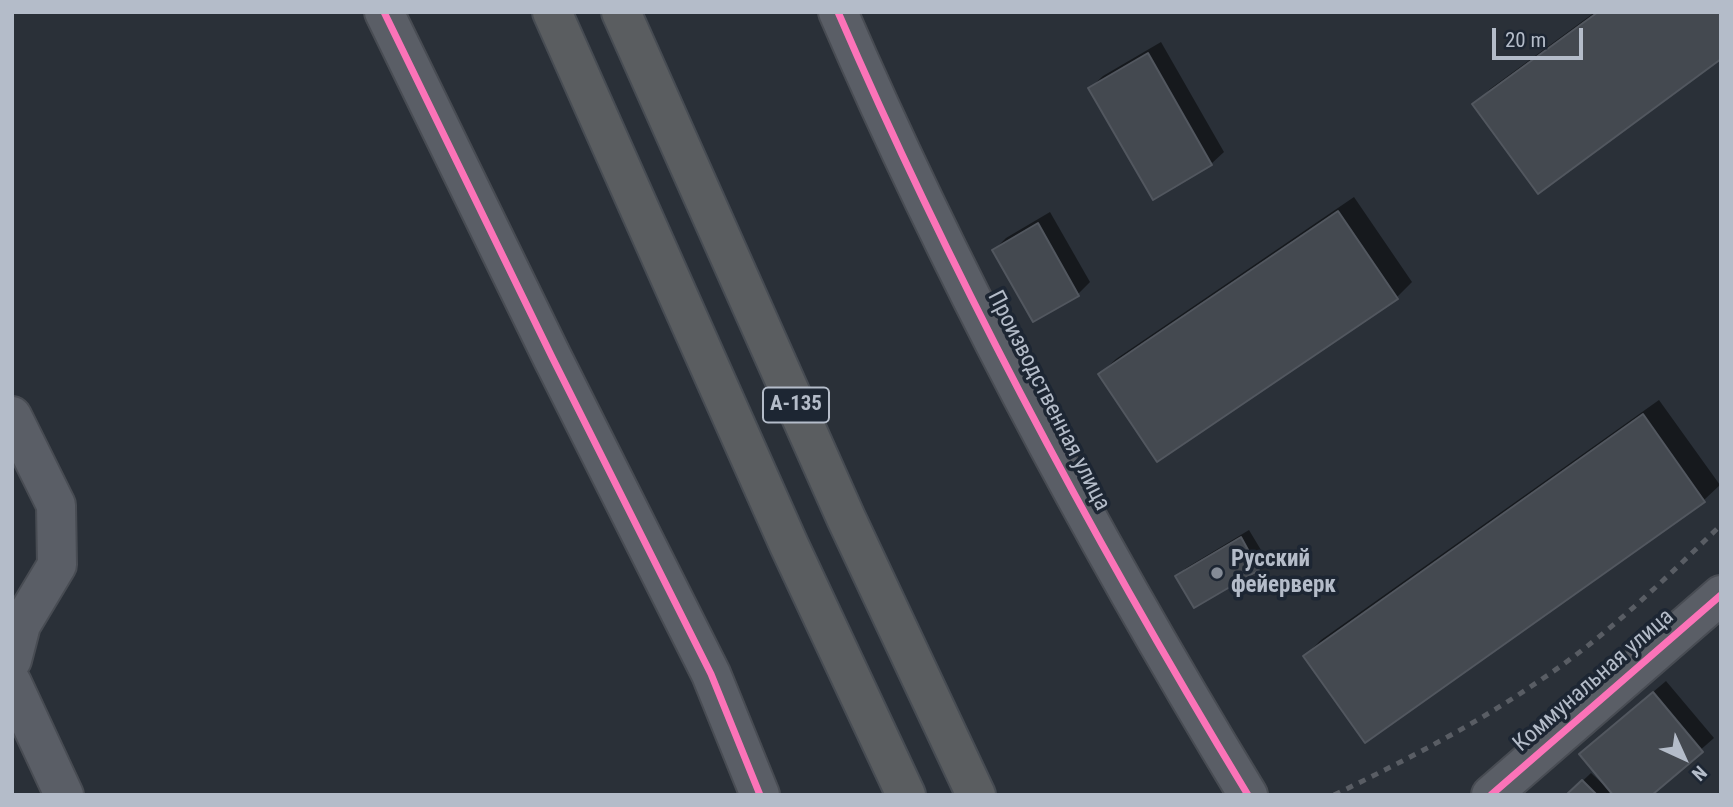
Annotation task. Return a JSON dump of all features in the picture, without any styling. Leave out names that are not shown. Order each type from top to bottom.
[{"type":"highway","name":"А-135","points":[[552,12],[789,545],[906,795]]},
{"type":"highway","name":"А-135","points":[[621,12],[846,518],[976,795]]},
{"type":"street","points":[[384,12],[711,674],[760,795]]},
{"type":"street","name":"Производственная улица","points":[[838,12],[949,251],[1079,506],[1248,795]]},
{"type":"street","points":[[12,416],[56,505],[57,565],[15,638]]},
{"type":"street","name":"Коммунальная улица","points":[[1491,795],[1721,594]]},
{"type":"street","points":[[12,683],[64,795]]},
{"type":"building","points":[[1598,12],[1721,12],[1721,59],[1538,194],[1472,104]]},
{"type":"building","points":[[1148,53],[1212,165],[1153,200],[1088,88]]},
{"type":"building","points":[[1338,211],[1398,299],[1157,462],[1098,374]]},
{"type":"building","points":[[1038,223],[1079,296],[1033,322],[992,250]]},
{"type":"building","points":[[1643,414],[1705,502],[1365,743],[1303,656]]},
{"type":"building","name":"Русский фейерверк","points":[[1241,537],[1259,570],[1194,608],[1175,576]]},
{"type":"building","points":[[1653,692],[1703,752],[1652,795],[1613,795],[1579,754]]},
{"type":"building","points":[[1582,780],[1597,795],[1566,795]]},
{"type":"railway","points":[[1334,795],[1464,727],[1564,664],[1634,607],[1721,525]]},
{"type":"cycle path","points":[[384,12],[552,357],[711,674],[760,795]]},
{"type":"cycle path","points":[[838,12],[930,213],[1030,411],[1136,604],[1248,795]]},
{"type":"cycle path","points":[[1491,795],[1721,595]]},
{"type":"place","name":"Русский фейерверк","points":[[1217,573]]}]
